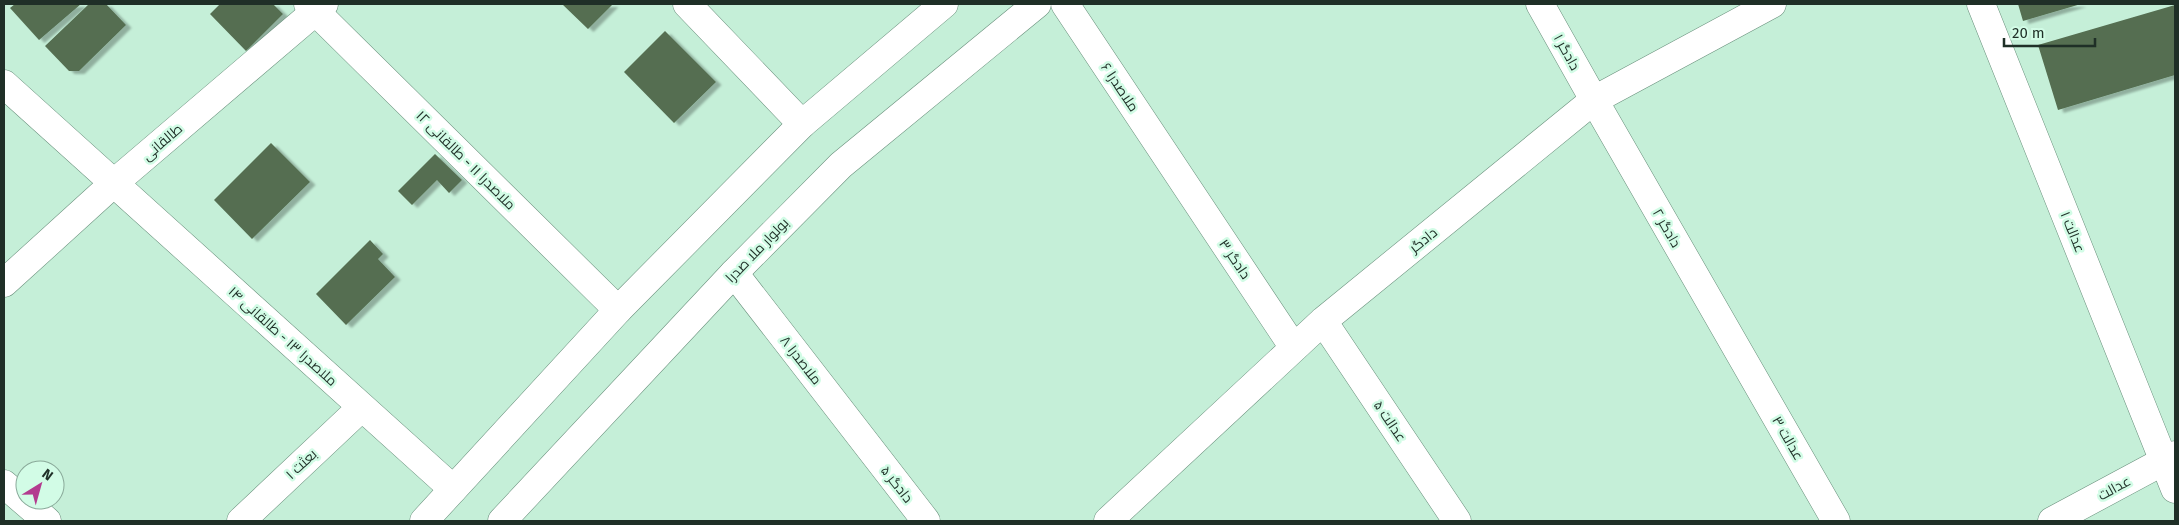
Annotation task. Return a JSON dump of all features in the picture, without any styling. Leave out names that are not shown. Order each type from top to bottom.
[{"type":"street","points":[[687,4],[802,124]]},
{"type":"street","points":[[424,521],[618,310],[802,124],[944,4]]},
{"type":"street","name":"بولوار ملا صدرا","points":[[502,521],[734,273],[841,165],[1037,4]]},
{"type":"street","name":"ملاصدرا ۶","points":[[1065,4],[1175,170]]},
{"type":"street","name":"دادگر ۱","points":[[1540,4],[1594,100]]},
{"type":"street","name":"دادگر","points":[[1108,521],[1323,322],[1594,100],[1772,4]]},
{"type":"street","name":"عدالت ۱","points":[[1981,4],[2170,457],[2175,488]]},
{"type":"street","name":"طالقانی","points":[[4,283],[114,183],[316,6]]},
{"type":"street","name":"ملاصدرا ۱۱ - طالقانی ۱۲","points":[[316,6],[618,310]]},
{"type":"street","name":"ملاصدرا ۱۳ - طالقانی ۱۴","points":[[4,84],[453,489]]},
{"type":"street","name":"دادگر ۲","points":[[1594,100],[1741,355]]},
{"type":"street","name":"دادگر ۳","points":[[1175,170],[1294,348]]},
{"type":"street","name":"ملاصدرا ۸","points":[[734,273],[869,448]]},
{"type":"street","name":"عدالت ۵","points":[[1323,322],[1457,521]]},
{"type":"street","name":"عدالت ۳","points":[[1741,355],[1836,521]]},
{"type":"street","name":"بعثت ۱","points":[[240,521],[362,407]]},
{"type":"street","name":"دادگر ۵","points":[[869,448],[926,521]]},
{"type":"street","name":"عدالت","points":[[2052,521],[2170,457]]},
{"type":"street","points":[[4,484],[47,521]]},
{"type":"building","points":[[15,4],[81,4],[39,40],[10,8]]},
{"type":"building","points":[[89,4],[106,4],[126,25],[79,71],[69,71],[45,46]]},
{"type":"building","points":[[220,4],[273,4],[283,14],[246,51],[210,14]]},
{"type":"building","points":[[562,4],[613,4],[588,29]]},
{"type":"building","points":[[2018,4],[2081,4],[2023,21]]},
{"type":"building","points":[[2175,5],[2175,75],[2058,110],[2038,45]]},
{"type":"building","points":[[665,31],[716,82],[674,123],[624,72]]},
{"type":"building","points":[[271,143],[310,182],[252,239],[214,200]]},
{"type":"building","points":[[435,154],[462,180],[449,193],[437,180],[412,205],[398,191]]},
{"type":"building","points":[[370,240],[383,254],[378,259],[395,277],[346,325],[316,294]]}]
